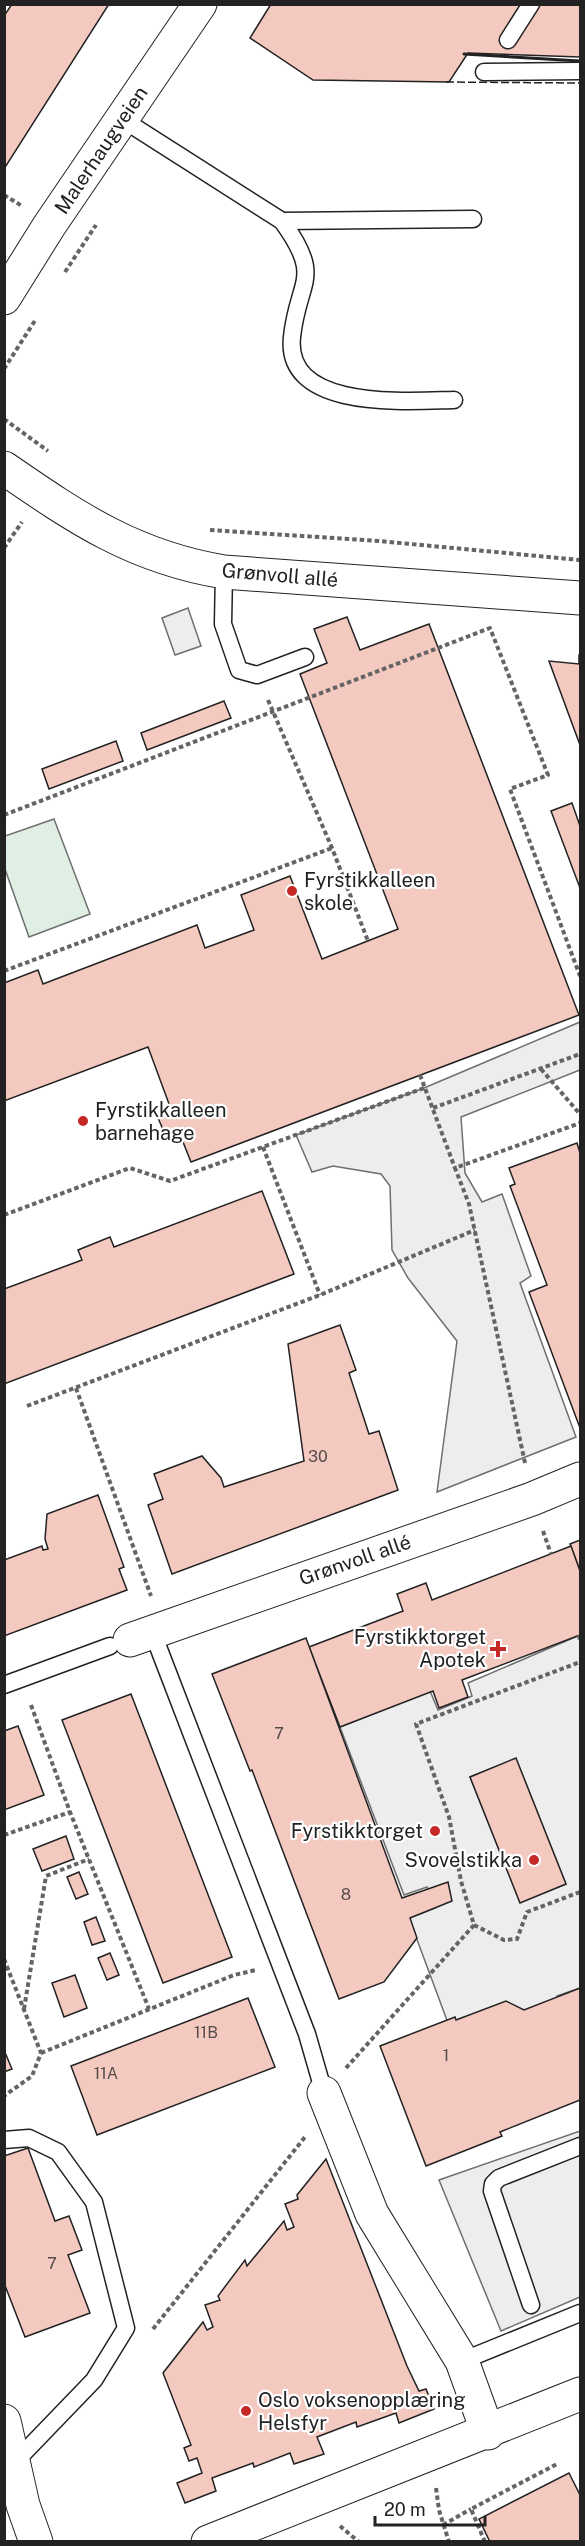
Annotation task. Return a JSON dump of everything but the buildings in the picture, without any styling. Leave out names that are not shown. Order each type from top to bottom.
[{"type":"street","name":"Malerhaugveien","points":[[4,298],[49,226],[200,4]]},
{"type":"street","name":"Grønvoll allé","points":[[4,468],[109,535],[162,559],[224,572],[580,598]]},
{"type":"street","name":"Grønvoll allé","points":[[139,1636],[532,1499],[580,1479]]},
{"type":"street","points":[[324,2093],[372,2214],[462,2361],[488,2433]]},
{"type":"street","points":[[208,2541],[488,2433],[580,2394]]},
{"type":"street","points":[[4,2421],[24,2505],[36,2541]]},
{"type":"lane","points":[[508,40],[531,4]]},
{"type":"lane","points":[[484,72],[580,71]]},
{"type":"lane","points":[[122,119],[282,221],[298,243],[307,277],[292,334],[291,349],[295,364],[305,379],[317,387],[370,400],[454,400]]},
{"type":"lane","points":[[282,221],[473,219]]},
{"type":"lane","points":[[224,572],[223,624],[239,670],[257,675],[305,657]]},
{"type":"lane","points":[[4,1685],[139,1636],[281,1964],[307,2034],[324,2093]]},
{"type":"lane","points":[[4,2140],[29,2138],[58,2152],[94,2202],[126,2328],[94,2380],[14,2463]]},
{"type":"lane","points":[[531,2305],[492,2192],[493,2184],[499,2178],[580,2146]]},
{"type":"lane","points":[[462,2361],[580,2313]]},
{"type":"path","points":[[4,195],[30,211]]},
{"type":"path","points":[[4,419],[50,453]]},
{"type":"path","points":[[4,548],[28,513]]},
{"type":"path","points":[[201,529],[580,560]]},
{"type":"path","points":[[4,815],[490,628],[548,775],[510,789],[580,976]]},
{"type":"path","points":[[257,675],[332,848],[368,941]]},
{"type":"path","points":[[4,971],[332,848]]},
{"type":"path","points":[[433,1108],[580,1054]]},
{"type":"path","points":[[541,1069],[579,1113]]},
{"type":"path","points":[[420,1075],[469,1204],[532,1499]]},
{"type":"path","points":[[4,1215],[130,1168],[170,1181],[424,1088]]},
{"type":"path","points":[[455,1168],[580,1123]]},
{"type":"path","points":[[263,1147],[320,1295]]},
{"type":"path","points":[[27,1406],[320,1295],[475,1230]]},
{"type":"path","points":[[76,1388],[139,1636]]},
{"type":"path","points":[[579,1635],[580,1642]]},
{"type":"path","points":[[580,1662],[417,1724],[449,1817],[461,1881],[474,1925],[504,1940],[517,1939],[527,1912],[580,1892]]},
{"type":"path","points":[[21,1679],[70,1812],[149,2009]]},
{"type":"path","points":[[4,1835],[70,1812]]},
{"type":"path","points":[[24,2009],[46,1876],[89,1859]]},
{"type":"path","points":[[146,2338],[313,2126],[324,2093],[474,1925]]},
{"type":"path","points":[[4,1959],[41,2053],[32,2076],[4,2097]]},
{"type":"path","points":[[41,2053],[234,1975],[281,1964]]},
{"type":"path","points":[[443,2525],[557,2464]]},
{"type":"path","points":[[436,2489],[448,2541]]},
{"type":"path","points":[[471,2509],[485,2541]]},
{"type":"green space","points":[[54,819],[90,914],[29,937],[5,869],[5,836]]},
{"type":"shaded area","points":[[188,608],[201,646],[175,655],[162,618]]},
{"type":"shaded area","points":[[580,1022],[580,1070],[461,1117],[465,1173],[482,1202],[502,1194],[531,1276],[520,1283],[576,1437],[437,1492],[457,1341],[408,1278],[392,1250],[390,1186],[381,1174],[333,1166],[312,1172],[296,1135],[424,1088]]},
{"type":"shaded area","name":"Fyrstikktorget","points":[[580,1635],[580,1988],[557,1996],[563,2013],[468,2016],[448,2023],[409,1918],[435,1908],[427,1887],[404,1895],[340,1727],[430,1691],[438,1710],[472,1696],[468,1683]],"holes":[[[516,1759],[566,1884],[520,1902],[470,1777]]]},
{"type":"shaded area","points":[[580,2131],[580,2297],[501,2331],[439,2180]]},
{"type":"fence","points":[[446,82],[580,83]]},
{"type":"wall","points":[[464,54],[580,61]]},
{"type":"place","name":"Fyrstikkalleen skole","points":[[292,891]]},
{"type":"place","name":"Fyrstikkalleen barnehage","points":[[83,1121]]},
{"type":"place","name":"Fyrstikktorget Apotek","points":[[498,1649]]},
{"type":"place","name":"Fyrstikktorget","points":[[435,1831]]},
{"type":"place","name":"Svovelstikka","points":[[534,1860]]},
{"type":"place","name":"Oslo voksenopplæring Helsfyr","points":[[246,2411]]}]
